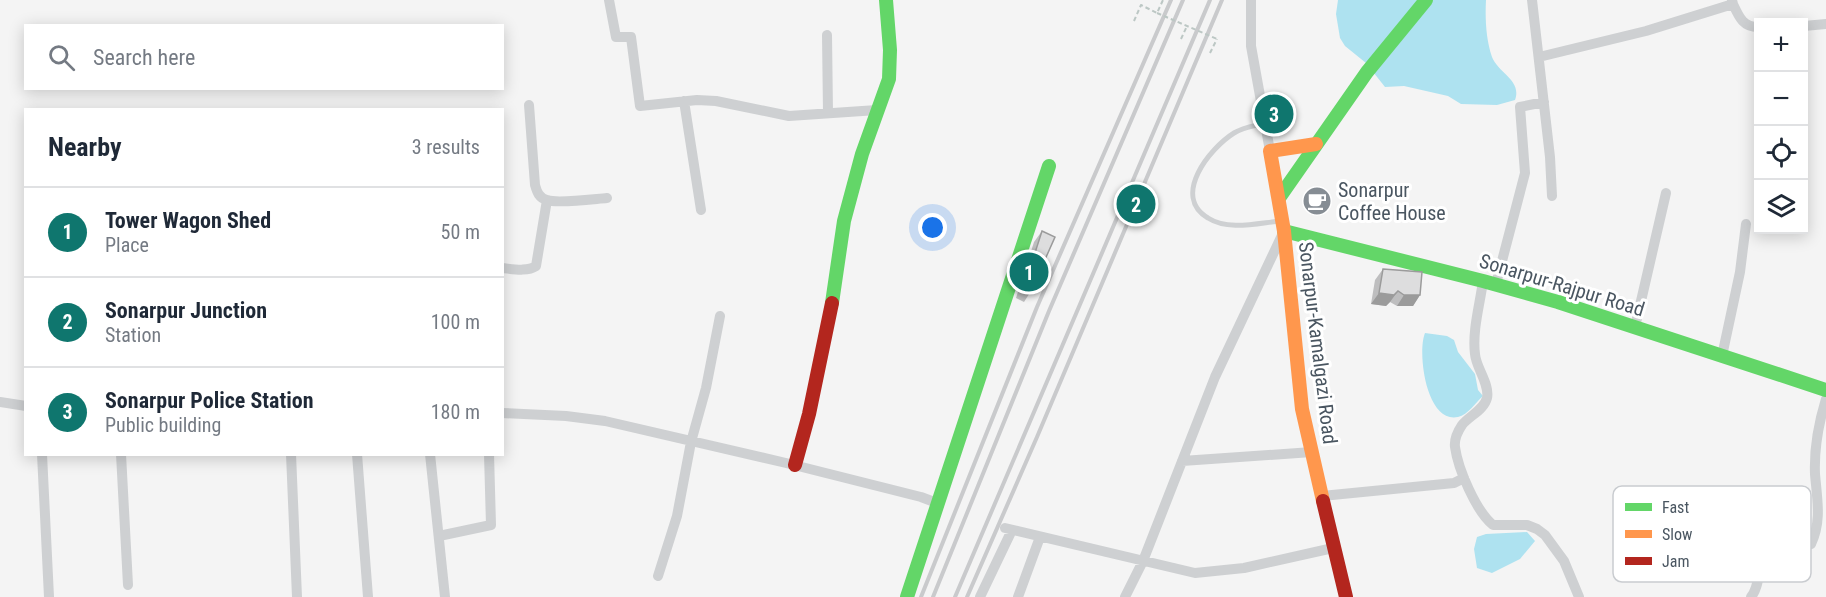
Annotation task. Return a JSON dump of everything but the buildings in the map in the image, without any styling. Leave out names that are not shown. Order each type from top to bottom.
[{"type":"main road","points":[[795,465],[809,414],[831,306],[844,221],[862,154],[889,79],[890,50],[886,0]]},
{"type":"main road","points":[[1279,198],[1367,72],[1426,0]]},
{"type":"main road","points":[[1270,151],[1316,144]]},
{"type":"main road","name":"Sonarpur-Kamalgazi Road","points":[[1270,151],[1283,226],[1302,409],[1346,597]]},
{"type":"main road","points":[[908,597],[1049,166]]},
{"type":"main road","name":"Sonarpur-Rajpur Road","points":[[1283,226],[1490,282],[1826,390]]},
{"type":"street","points":[[609,0],[616,37],[631,37],[640,106],[684,101],[716,101],[789,116],[878,110]]},
{"type":"street","points":[[1251,0],[1251,46],[1270,151]]},
{"type":"street","points":[[1532,0],[1552,195]]},
{"type":"street","points":[[1539,57],[1646,31],[1733,2],[1741,21],[1754,27]]},
{"type":"street","points":[[1808,26],[1826,24]]},
{"type":"street","points":[[827,36],[828,113]]},
{"type":"street","points":[[684,101],[701,210]]},
{"type":"street","points":[[1544,102],[1520,107],[1525,173],[1490,282],[1474,353],[1487,392],[1487,400],[1461,426],[1456,436],[1455,446],[1464,478],[1486,519],[1493,525],[1527,525],[1545,535],[1564,561],[1579,597]]},
{"type":"street","points":[[529,105],[535,185],[538,194],[547,200],[607,198]]},
{"type":"street","points":[[1635,327],[1666,193]]},
{"type":"street","points":[[504,268],[532,269],[536,266],[547,200]]},
{"type":"street","points":[[1722,356],[1740,272],[1746,224]]},
{"type":"street","points":[[1125,597],[1143,561],[1215,377],[1283,226]]},
{"type":"street","points":[[658,576],[677,516],[691,442],[720,316]]},
{"type":"street","points":[[1811,544],[1815,536],[1819,500],[1815,474],[1816,453],[1826,399]]},
{"type":"street","points":[[0,402],[24,406]]},
{"type":"street","points":[[504,413],[566,416],[605,421],[795,465],[937,503]]},
{"type":"street","points":[[1182,461],[1312,452]]},
{"type":"street","points":[[42,456],[49,597]]},
{"type":"street","points":[[122,456],[128,585]]},
{"type":"street","points":[[291,456],[297,597]]},
{"type":"street","points":[[357,456],[368,597]]},
{"type":"street","points":[[430,456],[446,597]]},
{"type":"street","points":[[439,536],[490,525],[489,456]]},
{"type":"street","points":[[1322,496],[1454,483],[1464,478]]},
{"type":"street","points":[[980,597],[1009,529],[1195,573],[1228,570],[1334,548]]},
{"type":"street","points":[[1018,597],[1040,537]]},
{"type":"street","points":[[1751,597],[1759,582]]},
{"type":"lane","points":[[1265,123],[1245,128],[1220,144],[1198,170],[1192,187],[1200,212],[1208,219],[1239,225],[1283,226]]},
{"type":"path","points":[[1157,13],[1163,0]]},
{"type":"path","points":[[1134,21],[1141,5],[1217,39],[1210,53]]},
{"type":"path","points":[[1181,39],[1187,26]]},
{"type":"water","points":[[1338,0],[1486,0],[1486,29],[1492,57],[1513,82],[1515,100],[1497,105],[1461,104],[1448,96],[1404,86],[1385,87],[1366,63],[1345,46],[1340,38],[1336,14]]},
{"type":"water","points":[[1425,333],[1447,336],[1454,340],[1458,352],[1475,374],[1478,390],[1483,396],[1462,416],[1447,416],[1438,410],[1431,399],[1423,370],[1422,355]]},
{"type":"water","points":[[1527,532],[1535,541],[1520,559],[1492,573],[1477,568],[1474,549],[1477,537],[1486,534]]},
{"type":"railway","points":[[921,597],[1037,307],[1171,0]]},
{"type":"railway","points":[[933,597],[1049,311],[1183,0]]},
{"type":"railway","points":[[955,597],[1210,0]]},
{"type":"railway","points":[[967,597],[1222,0]]},
{"type":"traffic: fast","points":[[832,303],[844,221],[862,154],[889,79],[890,50],[886,0]]},
{"type":"traffic: fast","points":[[1279,198],[1367,72],[1426,0]]},
{"type":"traffic: fast","points":[[907,597],[1049,166]]},
{"type":"traffic: fast","points":[[1284,231],[1558,302],[1826,390]]},
{"type":"traffic: slow","points":[[1316,144],[1270,151],[1284,231],[1302,409],[1323,501]]},
{"type":"traffic: jam","points":[[795,465],[809,414],[832,303]]},
{"type":"traffic: jam","points":[[1323,501],[1346,597]]},
{"type":"place","name":"Sonarpur Police Station","points":[[1274,114]]},
{"type":"place","name":"Sonarpur Coffee House","points":[[1317,201]]},
{"type":"place","name":"Sonarpur Junction","points":[[1136,204]]},
{"type":"place","name":"Tower Wagon Shed","points":[[1029,272]]}]
